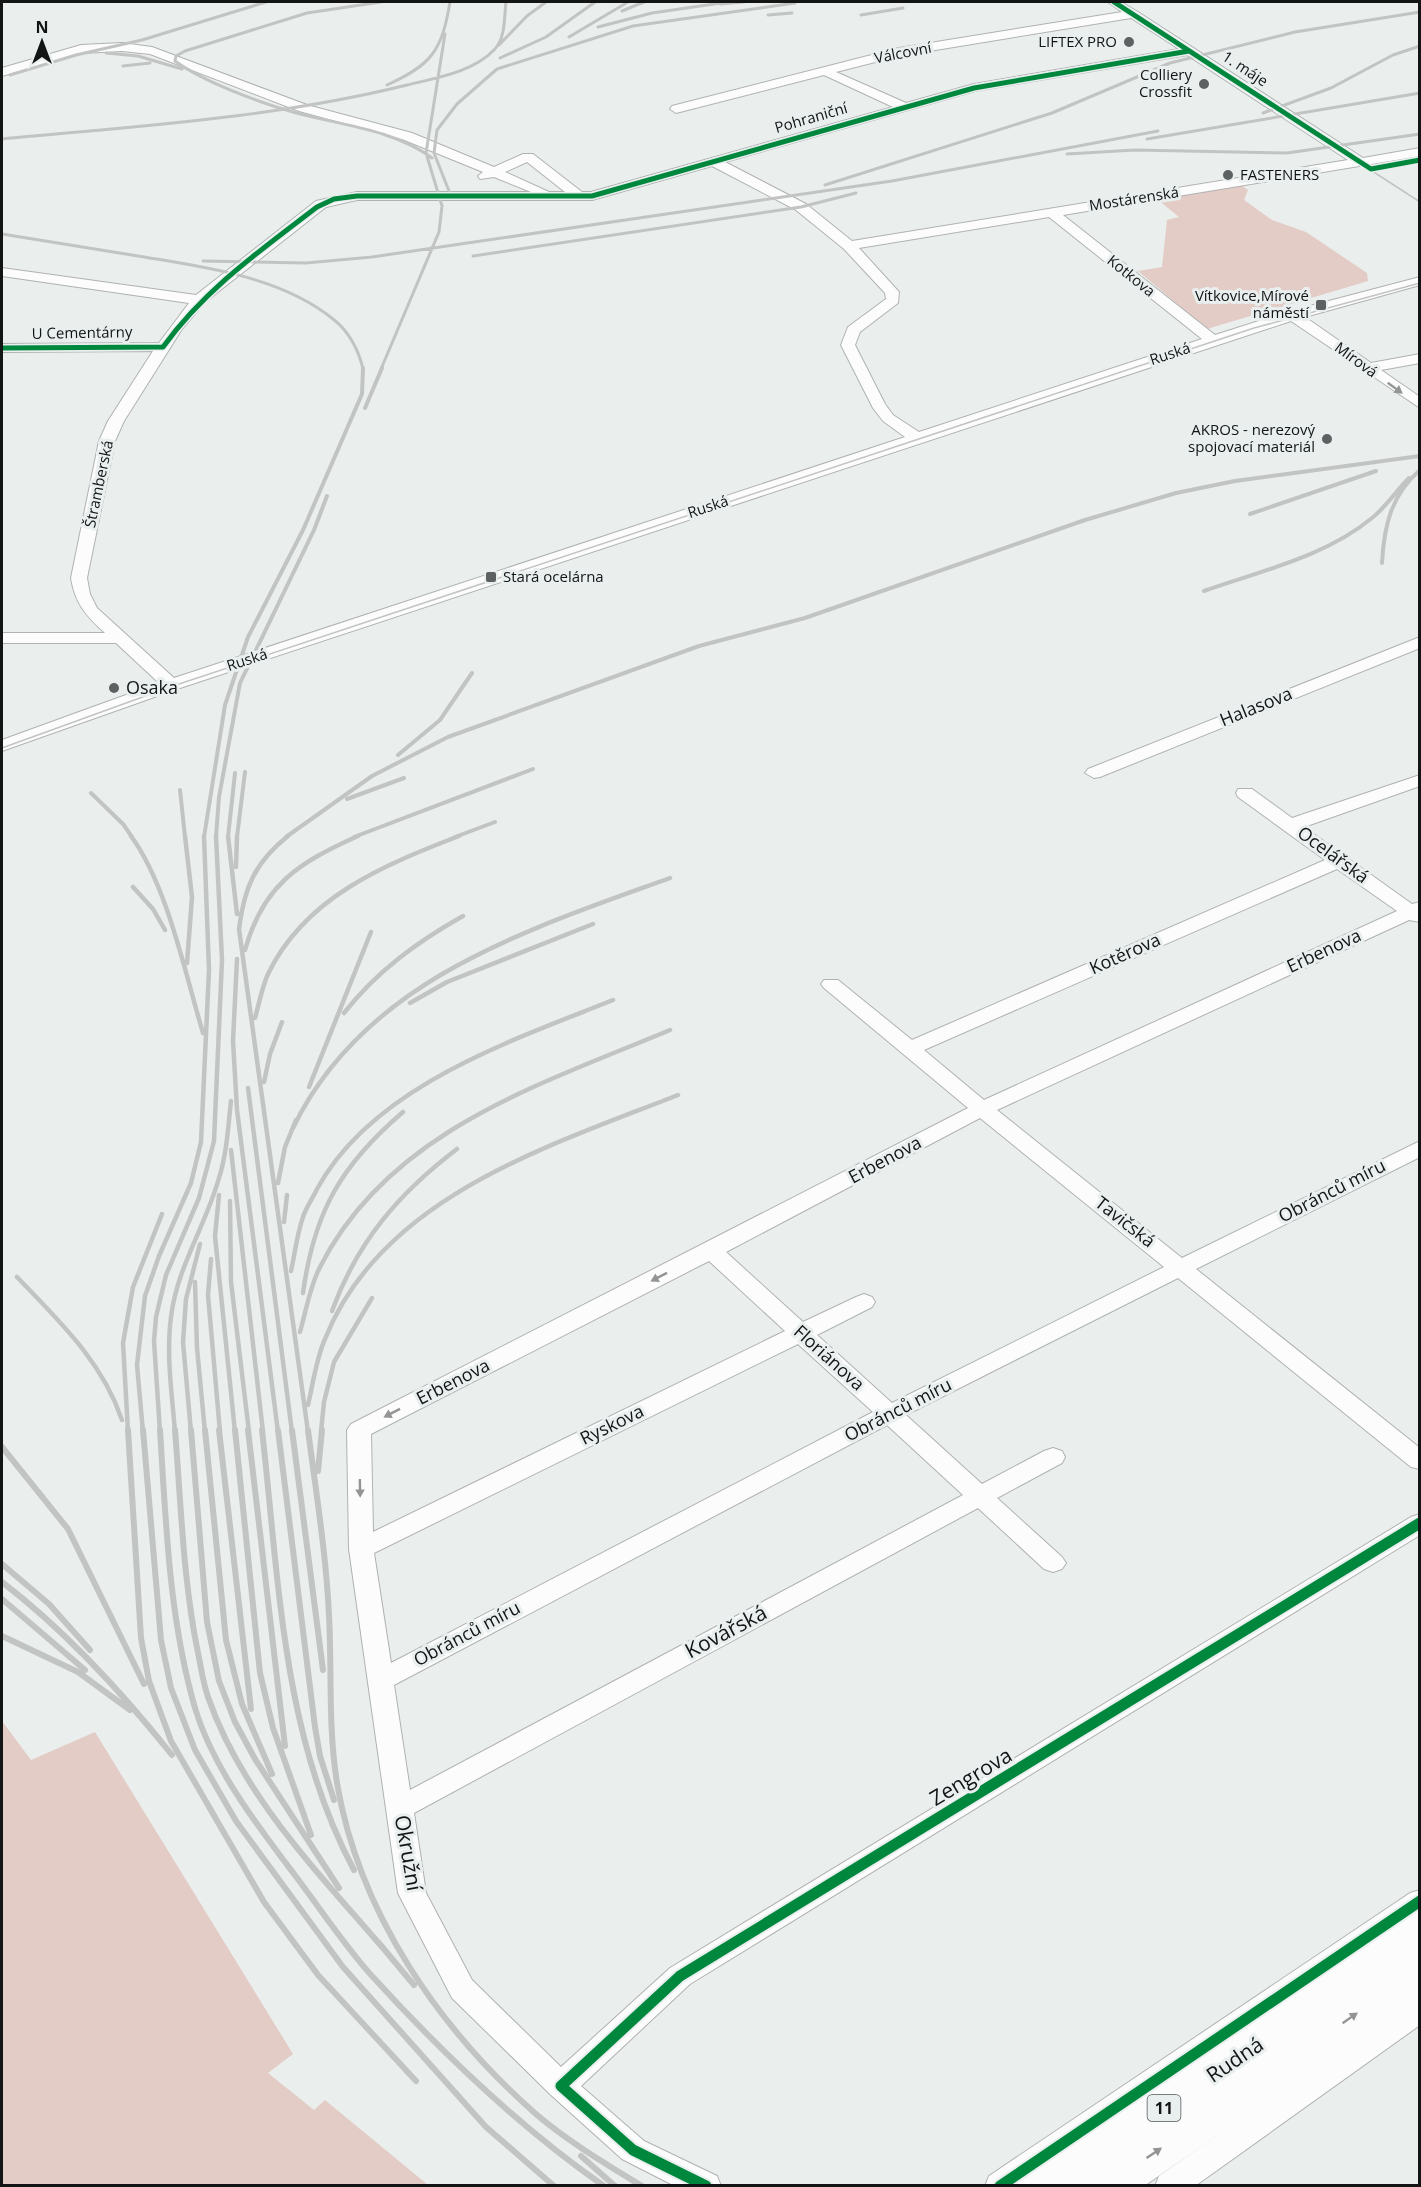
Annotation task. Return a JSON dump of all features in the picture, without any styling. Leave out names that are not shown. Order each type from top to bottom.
[{"type":"highway","name":"Rudná","points":[[1105,2186],[1293,2041],[1419,1932]]},
{"type":"highway","name":"Rudná","points":[[1048,2186],[1293,2041],[1419,1971]]},
{"type":"street","name":"1. máje","points":[[1114,2],[1359,161]]},
{"type":"street","name":"Válcovní","points":[[676,109],[906,51],[1134,14]]},
{"type":"street","points":[[2,72],[81,49],[122,47],[145,50],[303,108],[407,136],[550,197]]},
{"type":"street","name":"Pohraniční","points":[[249,260],[327,201],[352,196],[580,197],[903,107],[995,84],[1190,51]]},
{"type":"street","points":[[825,71],[903,107]]},
{"type":"street","name":"Mostárenská","points":[[849,246],[1419,152]]},
{"type":"street","points":[[481,196],[482,177],[528,157],[580,197]]},
{"type":"street","points":[[712,161],[801,207],[849,246],[892,292],[893,300],[853,330],[848,345],[878,405],[888,418],[917,438]]},
{"type":"street","name":"Kotkova","points":[[1051,212],[1212,340]]},
{"type":"street","name":"Štramberská","points":[[171,685],[119,638],[86,604],[80,588],[80,578],[109,436],[181,320],[199,300],[249,260]]},
{"type":"street","points":[[2,272],[199,300]]},
{"type":"street","name":"Ruská","points":[[2,746],[171,685],[1212,340],[1292,315],[1419,281]]},
{"type":"street","name":"Mírová","points":[[1292,315],[1419,404]]},
{"type":"street","name":"U Cementárny","points":[[2,348],[163,347]]},
{"type":"street","points":[[1367,368],[1419,357]]},
{"type":"street","points":[[2,638],[119,638]]},
{"type":"street","name":"Halasova","points":[[1094,773],[1419,642]]},
{"type":"street","points":[[1290,825],[1419,780]]},
{"type":"street","name":"Ocelářská","points":[[1245,793],[1416,913]]},
{"type":"street","name":"Kotěrova","points":[[909,1048],[1341,860]]},
{"type":"street","name":"Erbenova","points":[[359,1430],[711,1251],[982,1109],[1416,913]]},
{"type":"street","name":"Tavičská","points":[[831,984],[982,1109],[1182,1267],[1419,1461]]},
{"type":"street","name":"Obránců míru","points":[[381,1680],[891,1413],[1419,1148]]},
{"type":"street","name":"Floriánova","points":[[711,1251],[1053,1563]]},
{"type":"street","name":"Ryskova","points":[[361,1549],[864,1302]]},
{"type":"street","name":"Okružní","points":[[359,1430],[361,1549],[412,1893],[462,1989],[561,2086],[633,2150],[705,2186]]},
{"type":"street","name":"Kovářská","points":[[400,1808],[1053,1456]]},
{"type":"street","name":"Zengrova","points":[[561,2086],[680,1976],[1419,1523]]},
{"type":"street","points":[[1170,2186],[1293,2041],[1419,1901]]},
{"type":"street","points":[[1000,2186],[1293,2041],[1419,2009]]},
{"type":"shaded area","points":[[1241,185],[1248,190],[1244,200],[1272,220],[1306,232],[1367,273],[1368,281],[1207,329],[1138,271],[1162,267],[1167,220],[1179,217],[1157,199]]},
{"type":"shaded area","points":[[2,1721],[31,1760],[95,1732],[293,2054],[268,2073],[314,2110],[325,2100],[428,2185],[2,2185]]},
{"type":"tram line","points":[[1111,2],[1420,202]]},
{"type":"tram line","points":[[2,748],[173,686],[1254,328],[1420,283]]},
{"type":"railway","points":[[10,75],[76,55],[142,40],[266,2]]},
{"type":"railway","points":[[284,109],[216,84],[175,61],[176,56],[185,51],[307,13],[381,2]]},
{"type":"railway","points":[[387,85],[415,70],[432,54],[443,32],[450,2]]},
{"type":"railway","points":[[438,78],[476,64],[494,50],[503,33],[506,2]]},
{"type":"railway","points":[[499,45],[527,16],[546,2]]},
{"type":"railway","points":[[500,58],[546,37],[595,2]]},
{"type":"railway","points":[[569,37],[628,2]]},
{"type":"railway","points":[[622,11],[644,2]]},
{"type":"railway","points":[[598,27],[652,13],[728,2]]},
{"type":"railway","points":[[720,4],[744,2]]},
{"type":"railway","points":[[449,191],[434,153],[437,130],[457,104],[497,69],[633,26],[795,3]]},
{"type":"railway","points":[[861,15],[903,8]]},
{"type":"railway","points":[[825,185],[1052,113],[1170,63],[1295,32],[1420,12]]},
{"type":"railway","points":[[768,15],[792,13]]},
{"type":"railway","points":[[438,78],[445,34]]},
{"type":"railway","points":[[1263,113],[1331,88],[1393,55],[1420,46]]},
{"type":"railway","points":[[106,53],[138,56],[182,69]]},
{"type":"railway","points":[[123,66],[150,63]]},
{"type":"railway","points":[[284,109],[438,78]]},
{"type":"railway","points":[[426,154],[438,78]]},
{"type":"railway","points":[[1147,139],[1420,93]]},
{"type":"railway","points":[[2,139],[206,120],[284,109]]},
{"type":"railway","points":[[284,109],[383,134],[426,154]]},
{"type":"railway","points":[[432,248],[892,181],[1158,131]]},
{"type":"railway","points":[[1067,154],[1135,150],[1287,153],[1420,134]]},
{"type":"railway","points":[[426,154],[432,158]]},
{"type":"railway","points":[[426,154],[442,206],[439,232],[432,248]]},
{"type":"railway","points":[[473,256],[801,207],[856,193]]},
{"type":"railway","points":[[2,234],[188,264],[265,283],[312,304],[339,324],[359,355],[363,369]]},
{"type":"railway","points":[[203,261],[306,263],[432,248]]},
{"type":"railway","points":[[381,369],[432,248]]},
{"type":"railway","points":[[365,408],[382,368]]},
{"type":"railway","points":[[204,837],[225,705],[248,637],[303,530],[362,394],[363,369]]},
{"type":"railway","points":[[286,837],[372,776],[448,737],[699,646],[805,618],[1085,520],[1176,493],[1235,481],[1420,456]]},
{"type":"railway","points":[[1382,563],[1387,524],[1391,512],[1402,490],[1420,470]]},
{"type":"railway","points":[[1250,514],[1376,471]]},
{"type":"railway","points":[[1204,591],[1291,562],[1354,532],[1377,514],[1409,478]]},
{"type":"railway","points":[[216,837],[219,797],[240,683],[314,530],[327,496]]},
{"type":"railway","points":[[398,755],[440,720],[472,673]]},
{"type":"railway","points":[[354,837],[533,769]]},
{"type":"railway","points":[[237,837],[245,772]]},
{"type":"railway","points":[[228,836],[235,773]]},
{"type":"railway","points":[[347,799],[404,778]]},
{"type":"railway","points":[[180,790],[185,837]]},
{"type":"railway","points":[[91,793],[123,824],[132,837]]},
{"type":"railway","points":[[455,837],[495,822]]},
{"type":"railway","points":[[131,836],[144,856],[165,904],[203,1033]]},
{"type":"railway","points":[[185,836],[192,897],[187,963]]},
{"type":"railway","points":[[228,836],[237,914]]},
{"type":"railway","points":[[236,867],[237,836]]},
{"type":"railway","points":[[288,836],[267,856],[253,877],[244,901],[239,929],[308,1432]]},
{"type":"railway","points":[[245,950],[262,909],[273,892],[301,867],[358,836]]},
{"type":"railway","points":[[255,1018],[268,974],[284,947],[303,924],[325,904],[375,872],[459,836]]},
{"type":"railway","points":[[143,1432],[137,1365],[145,1296],[159,1256],[191,1183],[201,1142],[209,970],[204,837]]},
{"type":"railway","points":[[160,1432],[154,1341],[156,1317],[166,1275],[199,1198],[214,1141],[222,960],[216,837]]},
{"type":"railway","points":[[293,1128],[324,1077],[362,1034],[406,998],[454,967],[507,941],[561,918],[670,878]]},
{"type":"railway","points":[[133,887],[153,909],[165,930]]},
{"type":"railway","points":[[344,1013],[384,971],[430,936],[463,916]]},
{"type":"railway","points":[[410,1003],[447,982],[593,924]]},
{"type":"railway","points":[[309,1087],[371,932]]},
{"type":"railway","points":[[237,959],[233,1041],[237,1110],[278,1432]]},
{"type":"railway","points":[[291,1271],[301,1223],[317,1189],[342,1153],[373,1122],[408,1095],[448,1071],[532,1032],[613,1000]]},
{"type":"railway","points":[[264,1082],[270,1054],[282,1022]]},
{"type":"railway","points":[[300,1332],[311,1290],[320,1267],[349,1220],[385,1180],[427,1147],[472,1118],[520,1093],[670,1030]]},
{"type":"railway","points":[[248,1088],[292,1432]]},
{"type":"railway","points":[[308,1405],[322,1347],[351,1290],[386,1248],[427,1213],[474,1183],[524,1157],[678,1095]]},
{"type":"railway","points":[[175,1432],[169,1360],[174,1299],[185,1263],[222,1169],[231,1101]]},
{"type":"railway","points":[[303,1293],[315,1238],[334,1192],[363,1151],[403,1112]]},
{"type":"railway","points":[[278,1183],[285,1147],[296,1120]]},
{"type":"railway","points":[[332,1311],[354,1263],[382,1221],[417,1183],[457,1149]]},
{"type":"railway","points":[[231,1150],[263,1432]]},
{"type":"railway","points":[[219,1195],[215,1236],[235,1432]]},
{"type":"railway","points":[[284,1222],[287,1195]]},
{"type":"railway","points":[[230,1201],[231,1282],[249,1432]]},
{"type":"railway","points":[[128,1432],[123,1343],[133,1287],[162,1214]]},
{"type":"railway","points":[[191,1432],[183,1342],[186,1299],[200,1244]]},
{"type":"railway","points":[[211,1259],[208,1295],[220,1432]]},
{"type":"railway","points":[[17,1277],[91,1360],[103,1379],[122,1420]]},
{"type":"railway","points":[[195,1282],[197,1348],[205,1432]]},
{"type":"railway","points":[[321,1432],[324,1402],[334,1362],[372,1298]]},
{"type":"railway","points":[[128,1430],[141,1638],[149,1681],[171,1741],[264,1902],[318,1975],[416,2081]]},
{"type":"railway","points":[[143,1430],[161,1640],[171,1688],[195,1750],[236,1821],[343,1967],[486,2127],[554,2186]]},
{"type":"railway","points":[[160,1430],[170,1570],[179,1640],[195,1708],[224,1774],[265,1836],[372,1976],[482,2088],[541,2139],[604,2186]]},
{"type":"railway","points":[[175,1430],[189,1598],[203,1681],[208,1697],[240,1767],[261,1799],[307,1860],[382,1947]]},
{"type":"railway","points":[[191,1430],[207,1622],[219,1681],[235,1722],[255,1759],[339,1888]]},
{"type":"railway","points":[[205,1430],[226,1640],[242,1704],[272,1774]]},
{"type":"railway","points":[[219,1430],[251,1709]]},
{"type":"railway","points":[[235,1430],[260,1673],[273,1728],[311,1835]]},
{"type":"railway","points":[[248,1430],[285,1746]]},
{"type":"railway","points":[[262,1430],[287,1656],[298,1711],[312,1766],[330,1819],[354,1870]]},
{"type":"railway","points":[[278,1430],[315,1727],[320,1756],[334,1800]]},
{"type":"railway","points":[[292,1430],[323,1670]]},
{"type":"railway","points":[[308,1430],[328,1592],[334,1762],[348,1831],[364,1878],[408,1966],[436,2006],[468,2045],[501,2081],[549,2125],[642,2186]]},
{"type":"railway","points":[[318,1471],[322,1430]]},
{"type":"railway","points":[[2,1447],[68,1529],[144,1684]]},
{"type":"railway","points":[[2,1564],[49,1604],[90,1650]]},
{"type":"railway","points":[[2,1582],[49,1621],[92,1663],[172,1755]]},
{"type":"railway","points":[[2,1599],[85,1670]]},
{"type":"railway","points":[[2,1636],[78,1672],[130,1710]]},
{"type":"railway","points":[[378,1942],[414,1985]]},
{"type":"railway","points":[[581,2156],[615,2186]]},
{"type":"cycle path","points":[[1114,2],[1371,169],[1420,160]]},
{"type":"cycle path","points":[[2,348],[163,347],[179,325],[214,287],[317,207],[334,199],[357,196],[592,196],[974,88],[1189,51]]},
{"type":"cycle path","points":[[706,2186],[633,2150],[561,2086],[680,1976],[1420,1523]]},
{"type":"cycle path","points":[[1000,2186],[1420,1901]]},
{"type":"place","name":"LIFTEX PRO","points":[[1129,42]]},
{"type":"place","name":"Colliery Crossfit","points":[[1204,84]]},
{"type":"place","name":"FASTENERS","points":[[1228,175]]},
{"type":"place","name":"Vítkovice,Mírové náměstí","points":[[1321,305]]},
{"type":"place","name":"AKROS - nerezový spojovací materiál","points":[[1327,439]]},
{"type":"place","name":"Stará ocelárna","points":[[491,577]]},
{"type":"place","name":"Osaka","points":[[114,688]]}]
